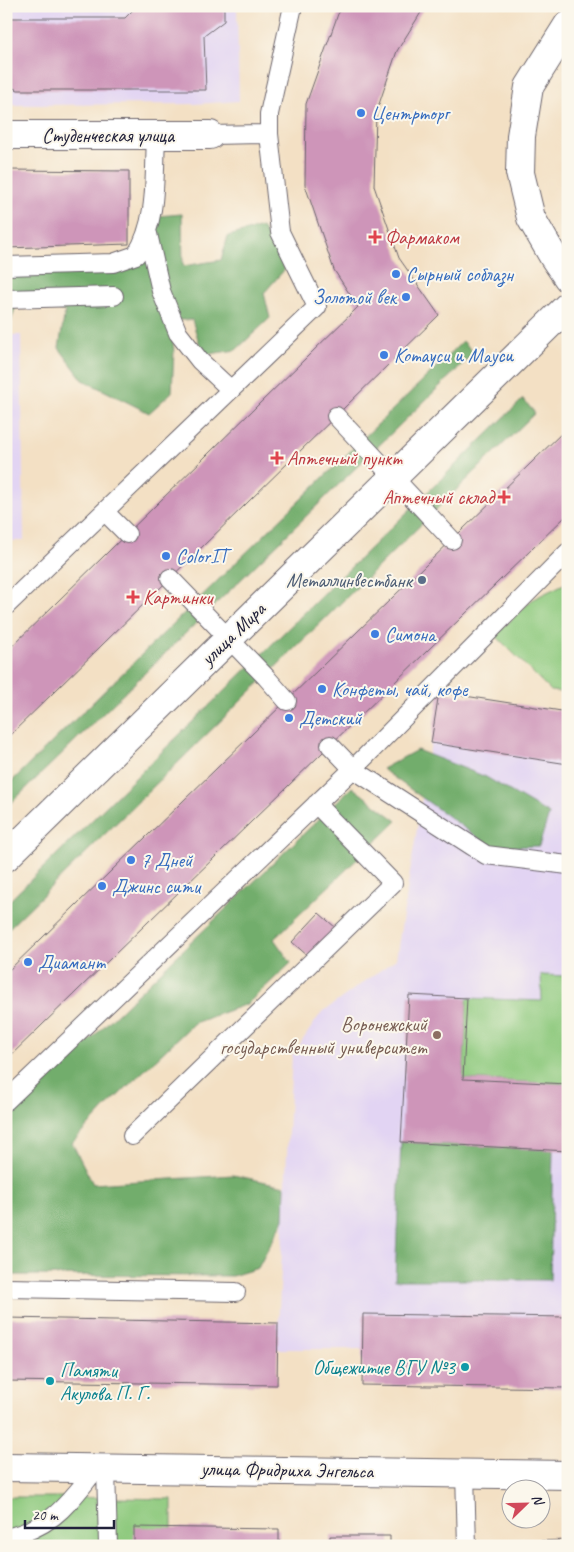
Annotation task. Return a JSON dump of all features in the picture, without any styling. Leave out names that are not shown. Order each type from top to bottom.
[{"type":"street","points":[[568,25],[529,87],[521,136],[520,174],[531,218],[568,278]]},
{"type":"street","name":"Студенческая улица","points":[[6,135],[210,135]]},
{"type":"street","name":"улица Мира","points":[[6,857],[568,306]]},
{"type":"street","name":"улица Фридриха Энгельса","points":[[6,1466],[568,1475]]},
{"type":"lane","points":[[6,606],[317,308],[280,232],[269,134],[269,114],[293,6]]},
{"type":"lane","points":[[210,135],[269,134]]},
{"type":"lane","points":[[6,266],[118,262],[136,256],[148,234],[153,202],[156,135]]},
{"type":"lane","points":[[148,234],[161,291],[178,333],[200,361],[231,390]]},
{"type":"lane","points":[[6,299],[114,296]]},
{"type":"lane","points":[[336,416],[452,540]]},
{"type":"lane","points":[[105,512],[127,534]]},
{"type":"lane","points":[[6,1101],[354,769],[568,552]]},
{"type":"lane","points":[[170,578],[286,701]]},
{"type":"lane","points":[[330,745],[354,769],[486,855],[568,865]]},
{"type":"lane","points":[[132,1136],[393,883],[316,804]]},
{"type":"lane","points":[[6,1288],[236,1292]]},
{"type":"lane","points":[[6,1538],[38,1528],[53,1518],[101,1468]]},
{"type":"lane","points":[[101,1468],[108,1546]]},
{"type":"lane","points":[[465,1473],[467,1546]]},
{"type":"shaded area","points":[[6,6],[237,6],[239,101],[194,104],[6,105]]},
{"type":"shaded area","points":[[6,335],[21,335],[24,541],[6,541]]},
{"type":"shaded area","name":"Воронежский государственный университет","points":[[439,692],[568,712],[568,1388],[362,1385],[362,1349],[277,1349],[292,1056],[321,1013],[396,959]]},
{"type":"green space","points":[[182,214],[183,266],[221,260],[228,236],[262,227],[285,269],[264,293],[270,318],[236,350],[203,355],[192,320],[171,320],[174,351],[172,392],[149,413],[83,380],[59,348],[65,311],[16,305],[9,328],[6,328],[6,265],[129,263],[145,217]]},
{"type":"green space","points":[[463,341],[474,353],[6,808],[6,787]]},
{"type":"green space","points":[[523,399],[535,413],[6,931],[6,904]]},
{"type":"green space","points":[[568,582],[568,693],[551,691],[495,635],[533,599]]},
{"type":"green space","points":[[417,750],[486,777],[549,814],[539,846],[491,847],[382,769]]},
{"type":"green space","points":[[352,787],[397,821],[274,939],[291,963],[247,1004],[194,1023],[105,1108],[72,1143],[93,1184],[233,1175],[285,1186],[284,1219],[258,1268],[232,1276],[6,1275],[6,1121]]},
{"type":"green space","points":[[541,975],[568,976],[568,1084],[463,1079],[467,998],[542,1001]]},
{"type":"green space","points":[[401,1142],[553,1150],[550,1280],[395,1280]]},
{"type":"green space","points":[[6,1497],[172,1499],[172,1546],[6,1546]]},
{"type":"building","points":[[134,6],[224,6],[224,21],[204,36],[206,90],[18,90],[6,85],[6,18],[125,18],[134,9]]},
{"type":"building","points":[[344,6],[425,6],[397,51],[376,113],[374,186],[399,258],[439,315],[6,739],[6,652],[358,307],[334,270],[305,185],[306,104],[338,14]]},
{"type":"building","points":[[6,170],[129,171],[129,244],[6,248]]},
{"type":"building","points":[[566,429],[568,431],[568,514],[6,1060],[6,973]]},
{"type":"building","points":[[439,692],[568,712],[568,764],[431,743]]},
{"type":"building","points":[[319,913],[336,928],[309,957],[292,942]]},
{"type":"building","points":[[409,995],[467,998],[463,1079],[568,1084],[568,1151],[401,1142]]},
{"type":"building","name":"Общежитие ВГУ №3","points":[[363,1314],[568,1317],[568,1388],[362,1385]]},
{"type":"building","points":[[6,1318],[278,1323],[277,1385],[6,1381]]},
{"type":"building","points":[[134,1527],[279,1529],[279,1546],[134,1546]]},
{"type":"building","points":[[330,1536],[390,1536],[390,1546],[330,1546]]},
{"type":"building","points":[[568,1540],[568,1546],[532,1546],[532,1541]]},
{"type":"place","name":"Центрторг","points":[[361,113]]},
{"type":"place","name":"Фармаком","points":[[375,237]]},
{"type":"place","name":"Сырный соблазн","points":[[396,274]]},
{"type":"place","name":"Золотой век","points":[[406,297]]},
{"type":"place","name":"Котауси и Мауси","points":[[384,355]]},
{"type":"place","name":"Аптечный пункт","points":[[277,458]]},
{"type":"place","name":"Аптечный склад","points":[[504,497]]},
{"type":"place","name":"ColorIT","points":[[166,556]]},
{"type":"place","name":"Металлинвестбанк","points":[[422,580]]},
{"type":"place","name":"Картинки","points":[[133,597]]},
{"type":"place","name":"Симона","points":[[375,634]]},
{"type":"place","name":"Конфеты, чай, кофе","points":[[322,689]]},
{"type":"place","name":"Детский","points":[[289,718]]},
{"type":"place","name":"7 Дней","points":[[131,860]]},
{"type":"place","name":"Джинс сити","points":[[102,886]]},
{"type":"place","name":"Диамант","points":[[28,962]]},
{"type":"place","name":"Воронежский государственный университет","points":[[437,1035]]},
{"type":"place","name":"Общежитие ВГУ №3","points":[[465,1367]]},
{"type":"place","name":"Памяти Акулова П. Г.","points":[[50,1381]]}]
